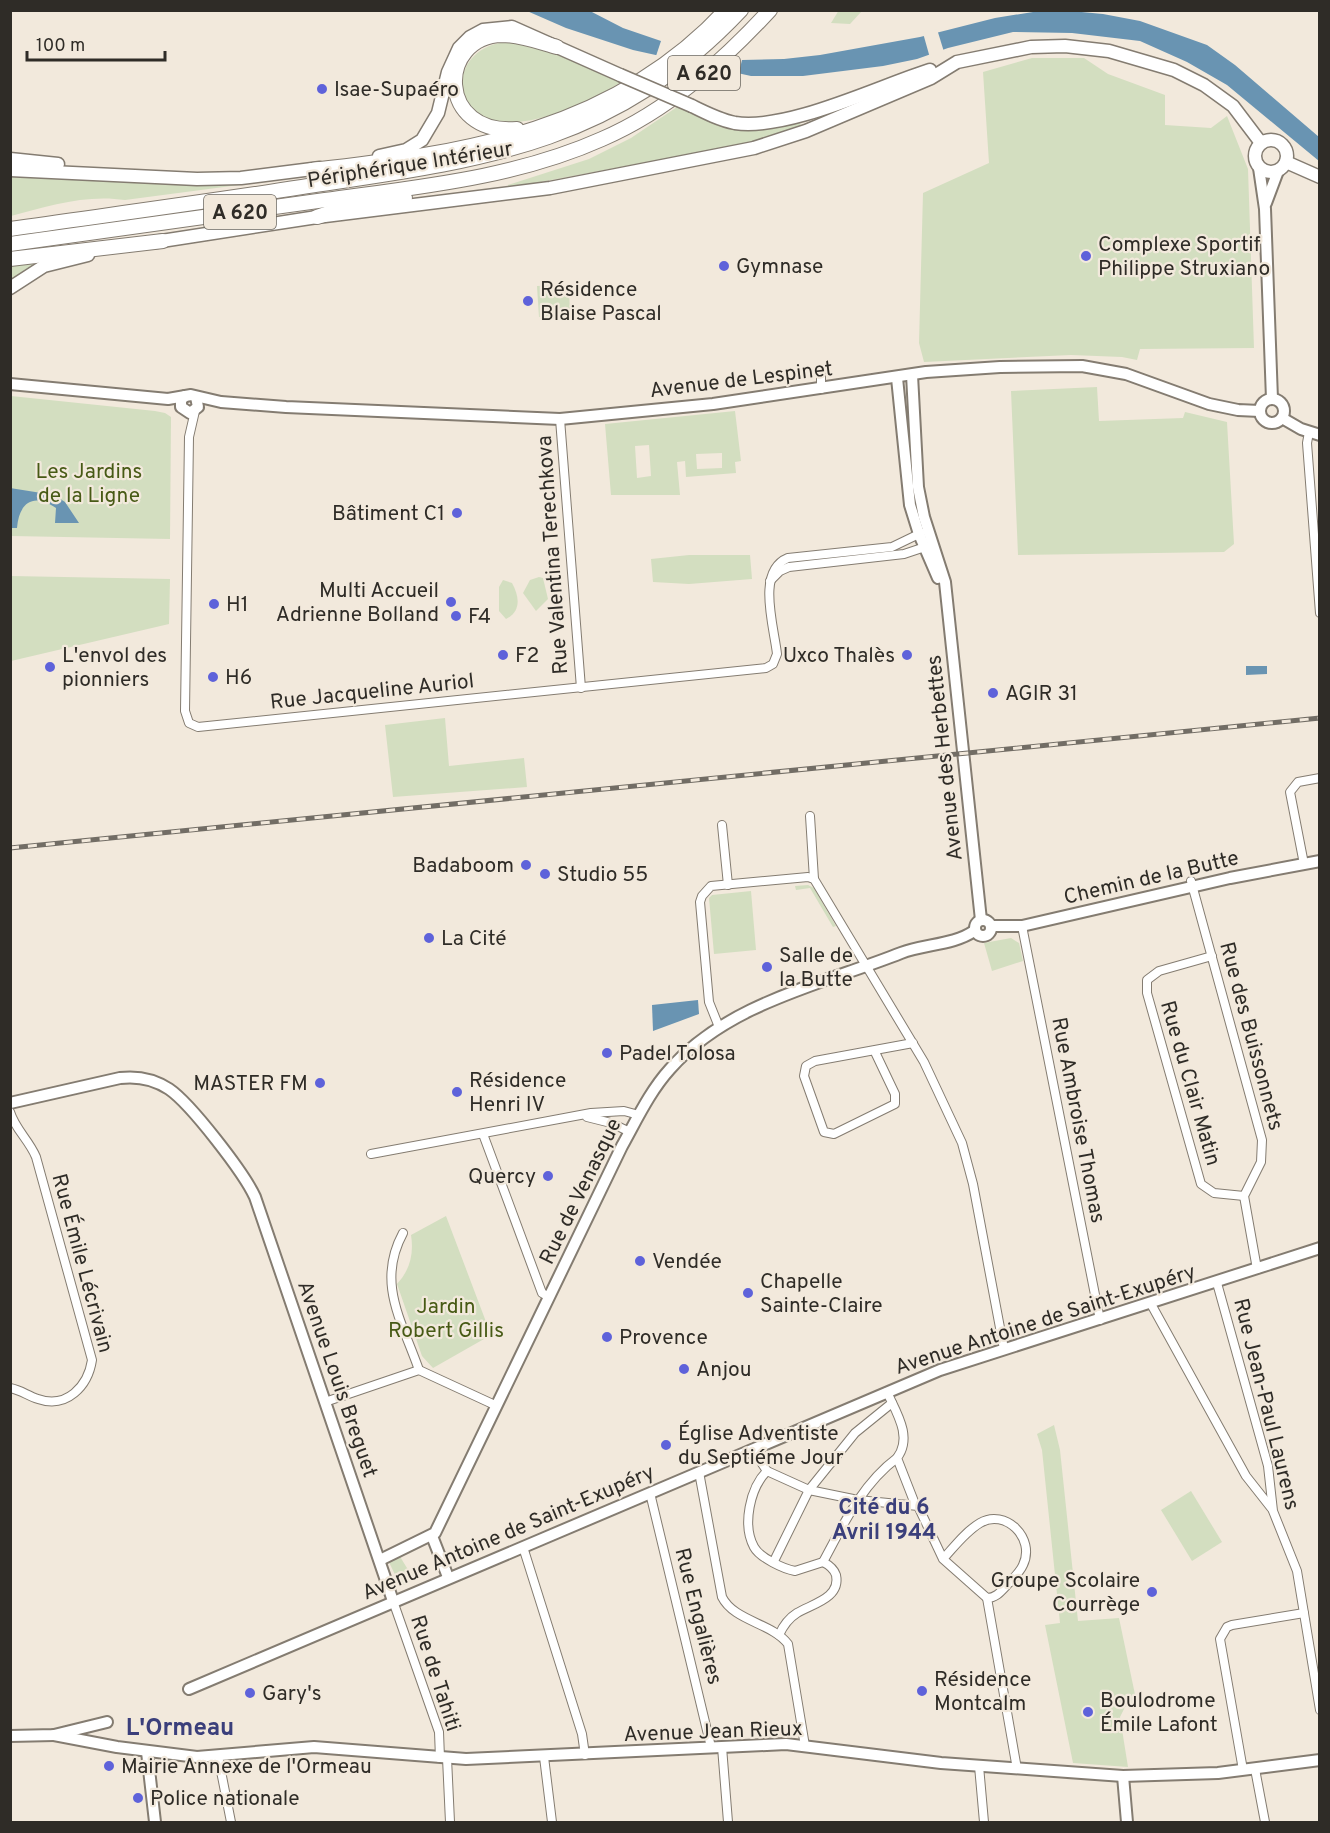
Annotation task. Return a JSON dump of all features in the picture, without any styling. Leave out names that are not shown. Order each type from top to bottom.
[{"type":"highway","points":[[312,170],[458,151],[573,115],[640,82],[662,68],[726,10]]},
{"type":"highway","name":"A 620","points":[[10,229],[420,170],[504,153],[573,129],[624,104],[669,76],[697,53],[741,10]]},
{"type":"highway","name":"Périphérique Intérieur","points":[[10,244],[469,179],[514,170],[560,156],[630,125],[670,100],[710,68],[770,10]]},
{"type":"highway","points":[[540,127],[502,130],[482,126],[464,111],[458,101],[455,78],[458,64],[466,52],[487,38],[513,35],[557,47]]},
{"type":"highway","points":[[317,217],[338,210],[447,191],[469,179]]},
{"type":"highway","points":[[10,259],[163,241]]},
{"type":"main road","points":[[10,170],[197,179],[241,178],[312,170],[406,150],[422,140],[438,113],[448,72],[459,48],[470,37],[483,30],[512,27],[736,123],[765,122],[821,108],[957,62],[1030,47],[1085,47],[1127,54],[1174,70],[1220,95],[1242,115],[1261,143]]},
{"type":"main road","points":[[10,288],[44,266],[163,241],[317,217],[550,188],[754,148],[806,131],[931,78],[957,62]]},
{"type":"main road","points":[[1282,166],[1287,153],[1279,142],[1270,140],[1261,143],[1254,158],[1259,168],[1266,172],[1282,166],[1320,177]]},
{"type":"main road","points":[[10,159],[63,165],[85,172]]},
{"type":"street","points":[[1265,209],[1282,166]]},
{"type":"street","points":[[1259,168],[1265,209],[1272,399]]},
{"type":"street","name":"Avenue de Lespinet","points":[[10,384],[168,399],[190,405],[221,402],[436,415],[560,419],[713,404],[926,372],[1000,367],[1089,367],[1126,374],[1209,404],[1238,410],[1260,411],[1263,420],[1269,423],[1282,418],[1314,433],[1307,443],[1320,613]]},
{"type":"street","points":[[821,374],[821,389]]},
{"type":"street","name":"Avenue des Herbettes","points":[[912,375],[923,532]]},
{"type":"street","name":"Avenue de Lespinet","points":[[10,378],[30,385]]},
{"type":"street","name":"Avenue des Herbettes","points":[[897,378],[908,494],[946,592],[981,920]]},
{"type":"street","points":[[1260,411],[1263,403],[1272,399]]},
{"type":"street","points":[[1272,399],[1282,404],[1284,411],[1282,418]]},
{"type":"street","name":"Rue Jacqueline Auriol","points":[[190,405],[185,711],[187,720],[192,726],[766,669],[775,661],[777,654],[769,585]]},
{"type":"street","name":"Rue Valentina Terechkova","points":[[560,419],[581,688]]},
{"type":"street","points":[[769,585],[774,567],[788,558],[892,547],[923,532]]},
{"type":"street","points":[[769,585],[776,574],[789,567],[904,554],[928,546]]},
{"type":"street","points":[[1304,864],[1290,792],[1298,782],[1320,778]]},
{"type":"street","points":[[810,816],[814,879],[913,1043],[949,1112],[966,1155],[1005,1349]]},
{"type":"street","points":[[722,825],[728,885]]},
{"type":"street","name":"Chemin de la Butte","points":[[991,926],[1022,926],[1191,884],[1320,861]]},
{"type":"street","points":[[719,1027],[709,1002],[700,902],[707,889],[807,877],[814,879]]},
{"type":"street","name":"Rue des Buissonnets","points":[[1191,884],[1262,1140],[1261,1162],[1244,1196]]},
{"type":"street","points":[[981,920],[987,921],[991,926],[986,936],[980,936],[974,931],[975,925],[981,920]]},
{"type":"street","name":"Rue Ambroise Thomas","points":[[1022,926],[1100,1320]]},
{"type":"street","points":[[866,963],[958,939],[974,931]]},
{"type":"street","name":"Rue du Clair Matin","points":[[1212,956],[1154,972],[1147,980],[1147,993],[1201,1184],[1214,1193],[1244,1196]]},
{"type":"street","name":"Rue de Venasque","points":[[432,1536],[630,1132],[672,1066],[719,1027],[756,1008],[866,963]]},
{"type":"street","points":[[875,1052],[896,1094],[895,1104],[834,1134],[824,1132],[804,1076],[806,1066],[815,1061],[875,1052],[913,1043]]},
{"type":"street","name":"Avenue Louis Breguet","points":[[10,1103],[120,1078],[136,1077],[153,1080],[176,1094],[241,1172],[255,1197],[393,1600]]},
{"type":"street","points":[[371,1154],[573,1117],[620,1111],[639,1116]]},
{"type":"street","name":"Rue Émile Lécrivain","points":[[10,1112],[14,1122],[29,1141],[36,1157],[92,1360],[90,1371],[82,1386],[62,1400],[44,1401],[10,1388]]},
{"type":"street","points":[[573,1117],[599,1119],[630,1132]]},
{"type":"street","points":[[483,1134],[542,1293],[549,1298]]},
{"type":"street","points":[[1244,1196],[1257,1269]]},
{"type":"street","points":[[404,1233],[394,1251],[390,1269],[390,1287],[420,1370]]},
{"type":"street","name":"Avenue Antoine de Saint-Exupéry","points":[[189,1689],[393,1600],[940,1370],[1217,1283],[1320,1248]]},
{"type":"street","name":"Rue Jean-Paul Laurens","points":[[1217,1283],[1268,1466],[1273,1511],[1297,1571],[1320,1710]]},
{"type":"street","points":[[1151,1304],[1246,1476],[1273,1511]]},
{"type":"street","points":[[325,1402],[420,1370],[497,1406]]},
{"type":"street","points":[[767,1471],[762,1476],[750,1505],[748,1517],[755,1549],[795,1571],[823,1562],[858,1500],[879,1472],[897,1458],[902,1449],[903,1431],[887,1392]]},
{"type":"street","points":[[774,1561],[809,1490],[855,1433],[892,1403]]},
{"type":"street","points":[[753,1450],[767,1471],[809,1490],[858,1500],[915,1504]]},
{"type":"street","points":[[897,1458],[915,1504],[924,1515],[943,1559],[987,1598],[1017,1769]]},
{"type":"street","points":[[699,1472],[722,1597],[729,1606],[778,1635],[788,1644],[805,1746]]},
{"type":"street","name":"Rue Engalières","points":[[650,1493],[716,1747],[728,1822]]},
{"type":"street","points":[[943,1559],[970,1531],[985,1521],[996,1519],[1014,1526],[1026,1545],[1023,1564],[997,1595],[987,1598]]},
{"type":"street","points":[[380,1560],[432,1536],[448,1577]]},
{"type":"street","points":[[523,1546],[582,1734],[585,1755]]},
{"type":"street","points":[[778,1635],[796,1614],[826,1598],[834,1589],[836,1575],[823,1562]]},
{"type":"street","name":"Rue de Tahiti","points":[[393,1600],[439,1732],[444,1758],[450,1822]]},
{"type":"street","points":[[1243,1770],[1220,1639],[1222,1633],[1233,1625],[1304,1613]]},
{"type":"street","points":[[10,1736],[54,1735],[107,1722]]},
{"type":"street","points":[[94,1726],[106,1744]]},
{"type":"street","name":"Avenue Jean Rieux","points":[[54,1735],[147,1752],[218,1756],[314,1747],[444,1758],[544,1757],[716,1747],[805,1746],[979,1766],[1123,1776],[1243,1770],[1320,1760]]},
{"type":"street","points":[[147,1752],[155,1822]]},
{"type":"street","points":[[218,1756],[231,1822]]},
{"type":"street","points":[[544,1757],[552,1822]]},
{"type":"street","points":[[979,1766],[984,1822]]},
{"type":"street","points":[[1255,1769],[1265,1822]]},
{"type":"street","points":[[1123,1776],[1126,1822]]},
{"type":"green space","points":[[839,10],[862,11],[850,24],[831,23]]},
{"type":"green space","points":[[509,42],[553,53],[621,82],[593,98],[558,113],[523,122],[491,120],[477,113],[467,103],[463,90],[463,77],[468,64],[477,53],[491,45]]},
{"type":"green space","name":"Complexe Sportif Philippe Struxiano","points":[[1032,58],[1084,58],[1108,74],[1165,95],[1165,125],[1211,128],[1227,116],[1248,169],[1254,348],[1140,349],[1137,360],[1122,357],[1071,355],[924,362],[919,343],[923,193],[989,163],[983,72]]},
{"type":"green space","points":[[677,107],[724,126],[737,128],[764,129],[800,123],[801,126],[761,141],[508,188],[508,185],[589,159],[631,138]]},
{"type":"green space","points":[[10,176],[183,185],[262,182],[125,200],[82,200],[11,216]]},
{"type":"green space","points":[[54,257],[11,281],[10,266]]},
{"type":"green space","points":[[569,285],[570,318],[539,317],[537,286]]},
{"type":"green space","points":[[1097,387],[1099,421],[1183,418],[1185,412],[1227,422],[1234,544],[1224,552],[1018,555],[1011,391]]},
{"type":"green space","name":"Les Jardins de la Ligne","points":[[11,396],[155,411],[171,417],[170,539],[11,536]]},
{"type":"green space","points":[[735,411],[741,461],[735,462],[736,473],[686,477],[685,461],[677,462],[680,495],[611,495],[605,424]],"holes":[[[649,445],[651,476],[637,478],[635,446]],[[722,453],[722,468],[697,469],[696,454]]]},
{"type":"green space","points":[[689,555],[750,555],[752,579],[689,584],[653,582],[651,559]]},
{"type":"green space","points":[[11,576],[170,579],[169,624],[11,661]]},
{"type":"green space","points":[[543,578],[548,599],[536,611],[523,593],[530,580]]},
{"type":"green space","points":[[503,580],[512,583],[518,603],[515,612],[506,619],[499,611],[499,587]]},
{"type":"green space","points":[[445,718],[449,766],[524,758],[527,787],[393,797],[385,725]]},
{"type":"green space","points":[[808,885],[814,888],[836,926],[833,927],[810,888],[796,890],[795,886]]},
{"type":"green space","points":[[751,891],[756,950],[714,954],[709,898],[712,895]]},
{"type":"green space","points":[[1011,938],[1019,943],[1023,961],[992,971],[984,943]]},
{"type":"green space","name":"Jardin Robert Gillis","points":[[446,1216],[491,1335],[433,1368],[422,1356],[397,1284],[410,1261],[411,1235]]},
{"type":"green space","points":[[1054,1425],[1060,1450],[1078,1621],[1119,1618],[1137,1704],[1125,1707],[1120,1717],[1128,1767],[1073,1763],[1045,1625],[1060,1623],[1042,1450],[1037,1434]]},
{"type":"green space","points":[[1191,1491],[1222,1542],[1192,1561],[1161,1510]]},
{"type":"green space","points":[[399,1555],[407,1568],[417,1577],[404,1585],[398,1581],[388,1560]]},
{"type":"water","points":[[527,11],[590,11],[623,28],[661,41],[742,60],[820,55],[920,37],[995,18],[1033,12],[1071,11],[1140,21],[1207,45],[1235,65],[1319,137],[1319,161],[1227,85],[1187,62],[1140,41],[1072,33],[1013,32],[948,48],[917,59],[883,66],[803,76],[751,76],[633,50],[566,28]]},
{"type":"water","points":[[10,488],[54,495],[65,502],[79,523],[55,523],[56,508],[48,503],[34,501],[24,506],[17,528],[11,528]]},
{"type":"water","points":[[1246,666],[1267,666],[1267,674],[1246,675]]},
{"type":"water","points":[[698,1000],[699,1014],[653,1031],[652,1005]]},
{"type":"pier","points":[[937,29],[944,52],[930,58],[923,33]]},
{"type":"pier","points":[[662,38],[743,56],[738,76],[655,59]]},
{"type":"railway","points":[[10,848],[1320,718]]},
{"type":"place","name":"Isae-Supaéro","points":[[322,89]]},
{"type":"place","name":"Complexe Sportif Philippe Struxiano","points":[[1086,256]]},
{"type":"place","name":"Gymnase","points":[[724,266]]},
{"type":"place","name":"Résidence Blaise Pascal","points":[[528,301]]},
{"type":"place","name":"Bâtiment C1","points":[[457,513]]},
{"type":"place","name":"Multi Accueil Adrienne Bolland","points":[[451,602]]},
{"type":"place","name":"H1","points":[[214,604]]},
{"type":"place","name":"F4","points":[[456,616]]},
{"type":"place","name":"F2","points":[[503,655]]},
{"type":"place","name":"Uxco Thalès","points":[[907,655]]},
{"type":"place","name":"L'envol des pionniers","points":[[50,667]]},
{"type":"place","name":"H6","points":[[213,677]]},
{"type":"place","name":"AGIR 31","points":[[993,693]]},
{"type":"place","name":"Badaboom","points":[[526,865]]},
{"type":"place","name":"Studio 55","points":[[545,874]]},
{"type":"place","name":"La Cité","points":[[429,938]]},
{"type":"place","name":"Salle de la Butte","points":[[767,967]]},
{"type":"place","name":"Padel Tolosa","points":[[607,1053]]},
{"type":"place","name":"MASTER FM","points":[[320,1083]]},
{"type":"place","name":"Résidence Henri IV","points":[[457,1092]]},
{"type":"place","name":"Quercy","points":[[548,1176]]},
{"type":"place","name":"Vendée","points":[[640,1261]]},
{"type":"place","name":"Chapelle Sainte-Claire","points":[[748,1293]]},
{"type":"place","name":"Provence","points":[[607,1337]]},
{"type":"place","name":"Anjou","points":[[684,1369]]},
{"type":"place","name":"Église Adventiste du Septiéme Jour","points":[[666,1445]]},
{"type":"place","name":"Groupe Scolaire Courrège","points":[[1152,1592]]},
{"type":"place","name":"Résidence Montcalm","points":[[922,1691]]},
{"type":"place","name":"Gary's","points":[[250,1693]]},
{"type":"place","name":"Boulodrome Émile Lafont","points":[[1088,1712]]},
{"type":"place","name":"Mairie Annexe de l'Ormeau","points":[[109,1766]]},
{"type":"place","name":"Police nationale","points":[[138,1798]]},
{"type":"district","name":"Cité du 6 Avril 1944","points":[[884,1518]]},
{"type":"district","name":"L'Ormeau","points":[[180,1727]]}]
